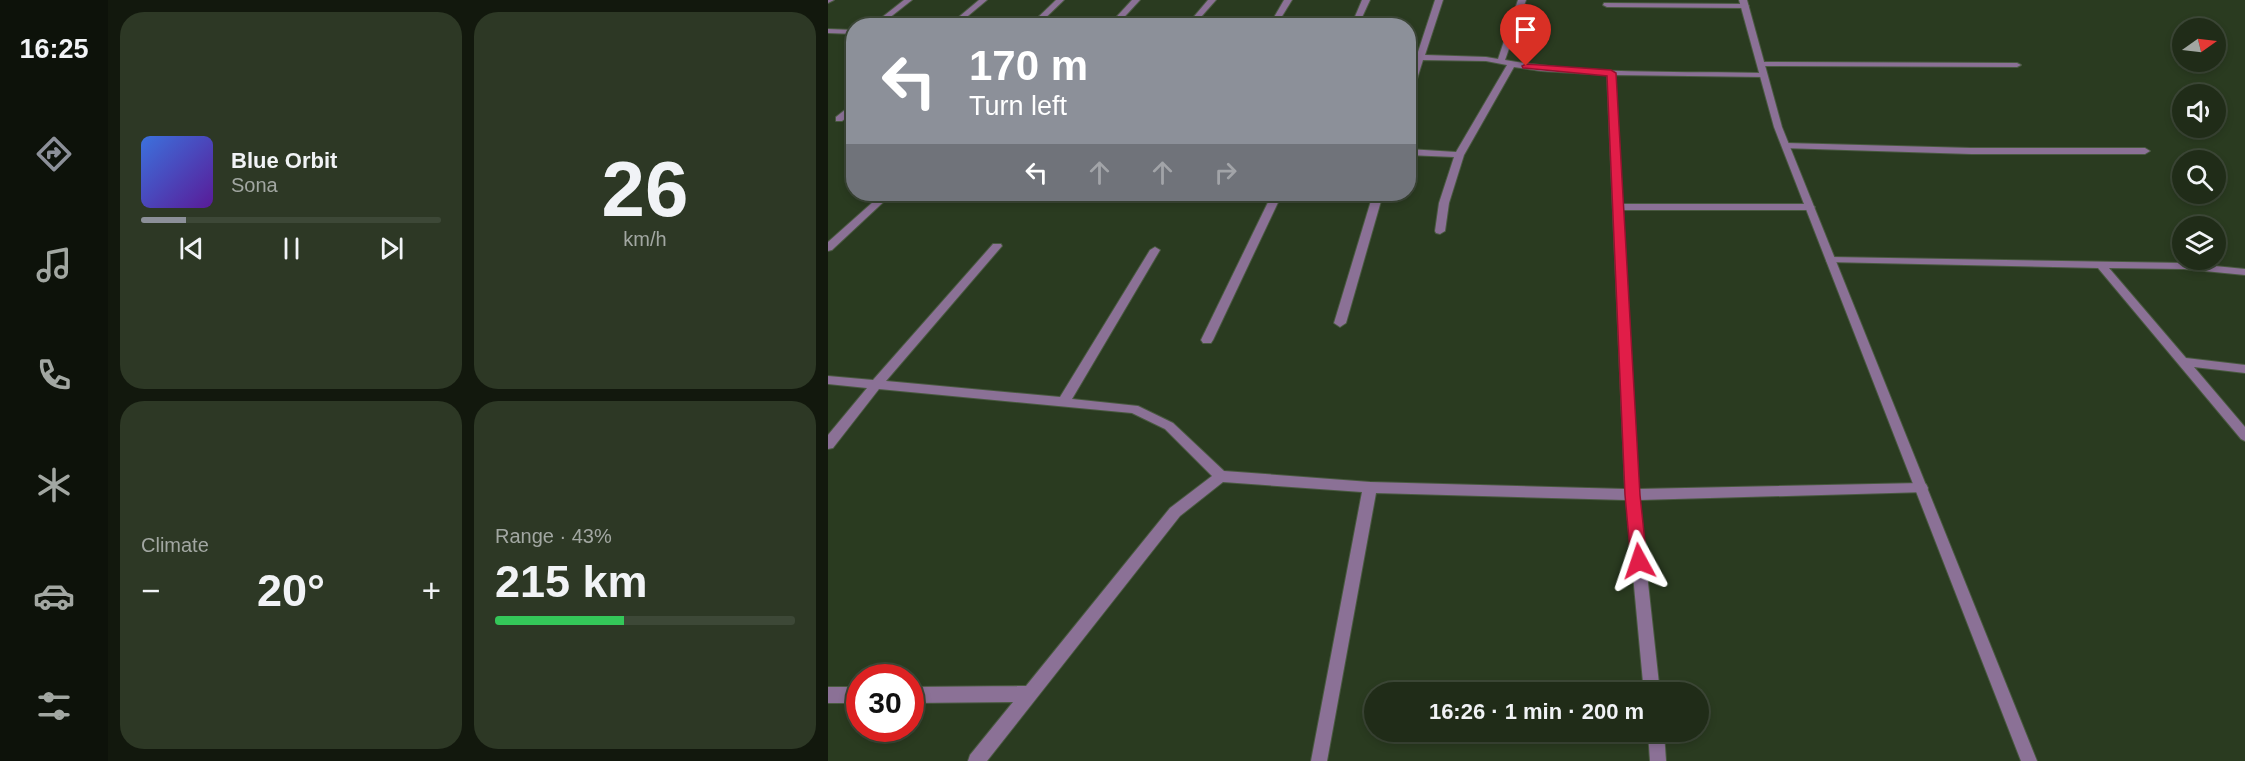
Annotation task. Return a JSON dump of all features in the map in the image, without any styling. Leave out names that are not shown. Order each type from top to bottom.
[{"type":"street","points":[[884,18],[908,0]]},
{"type":"street","points":[[961,18],[983,0]]},
{"type":"street","points":[[1041,18],[1060,0]]},
{"type":"street","points":[[1119,18],[1136,0]]},
{"type":"street","points":[[1196,18],[1212,0]]},
{"type":"street","points":[[1277,18],[1288,0]]},
{"type":"street","points":[[1358,18],[1366,0]]},
{"type":"street","points":[[1416,72],[1439,0]]},
{"type":"street","points":[[1501,60],[1522,0]]},
{"type":"street","points":[[1606,5],[1744,3],[1786,146],[2029,761]]},
{"type":"street","points":[[828,31],[846,32]]},
{"type":"street","points":[[1416,57],[1501,60],[1541,69],[1611,73],[2017,65]]},
{"type":"street","points":[[1440,231],[1444,203],[1459,155],[1512,64]]},
{"type":"street","points":[[1611,73],[1632,495],[1651,682]]},
{"type":"street","points":[[839,119],[846,113]]},
{"type":"street","points":[[1786,146],[1971,151],[2145,151]]},
{"type":"street","points":[[1416,152],[1459,155]]},
{"type":"street","points":[[828,248],[879,201]]},
{"type":"street","points":[[1207,340],[1273,201]]},
{"type":"street","points":[[1340,323],[1375,201]]},
{"type":"street","points":[[1618,207],[1810,207]]},
{"type":"street","points":[[828,444],[997,246]]},
{"type":"street","points":[[1064,402],[1155,250]]},
{"type":"street","points":[[1831,260],[2184,266],[2245,272]]},
{"type":"street","points":[[2101,265],[2245,436]]},
{"type":"street","points":[[2183,362],[2245,369]]},
{"type":"street","points":[[828,380],[1134,409],[1169,426],[1221,476],[1370,487],[1632,495],[1921,489]]},
{"type":"street","points":[[976,761],[1175,512],[1221,476]]},
{"type":"street","points":[[1319,761],[1370,487]]},
{"type":"street","points":[[924,695],[1029,694]]},
{"type":"street","points":[[828,696],[846,695]]},
{"type":"street","points":[[1657,742],[1658,761]]},
{"type":"route","points":[[1526,66],[1611,73],[1632,495],[1639,561]]}]
